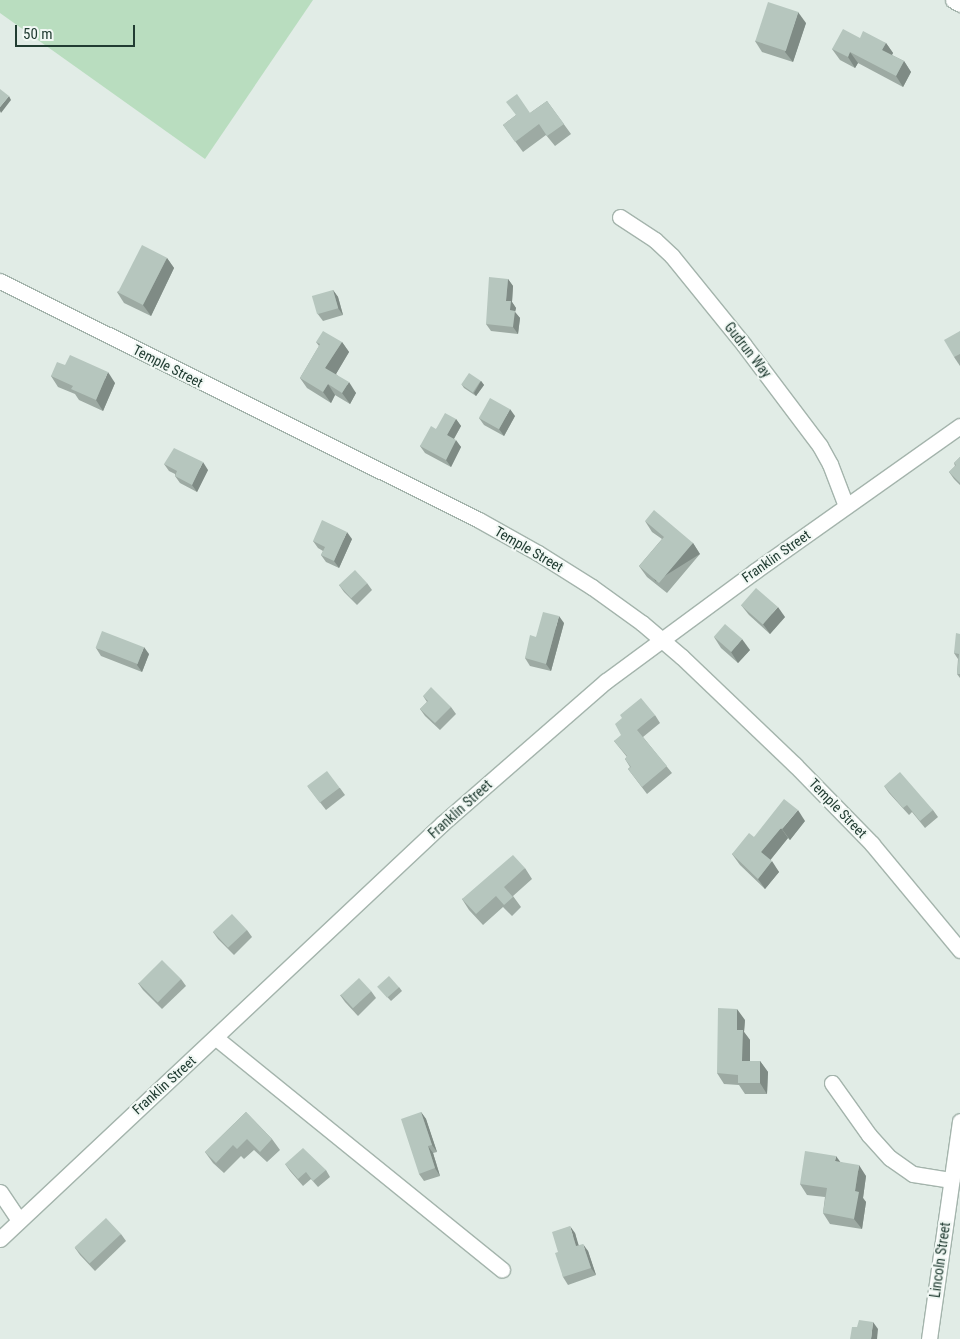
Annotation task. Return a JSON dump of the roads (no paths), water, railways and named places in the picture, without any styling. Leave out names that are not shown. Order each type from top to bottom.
[{"type":"street","points":[[953,0],[960,4]]},
{"type":"street","name":"Gudrun Way","points":[[620,217],[655,240],[672,256],[744,345],[820,446],[830,464],[846,506]]},
{"type":"street","name":"Temple Street","points":[[0,281],[502,533],[585,583],[661,638],[795,765],[866,837],[960,950]]},
{"type":"street","name":"Franklin Street","points":[[0,1239],[443,823],[606,681],[661,638],[960,426]]},
{"type":"street","points":[[216,1038],[502,1270]]},
{"type":"street","points":[[832,1083],[869,1135],[890,1158],[913,1174],[952,1180]]},
{"type":"street","name":"Lincoln Street","points":[[929,1339],[960,1121]]},
{"type":"street","points":[[0,1192],[19,1220]]}]
